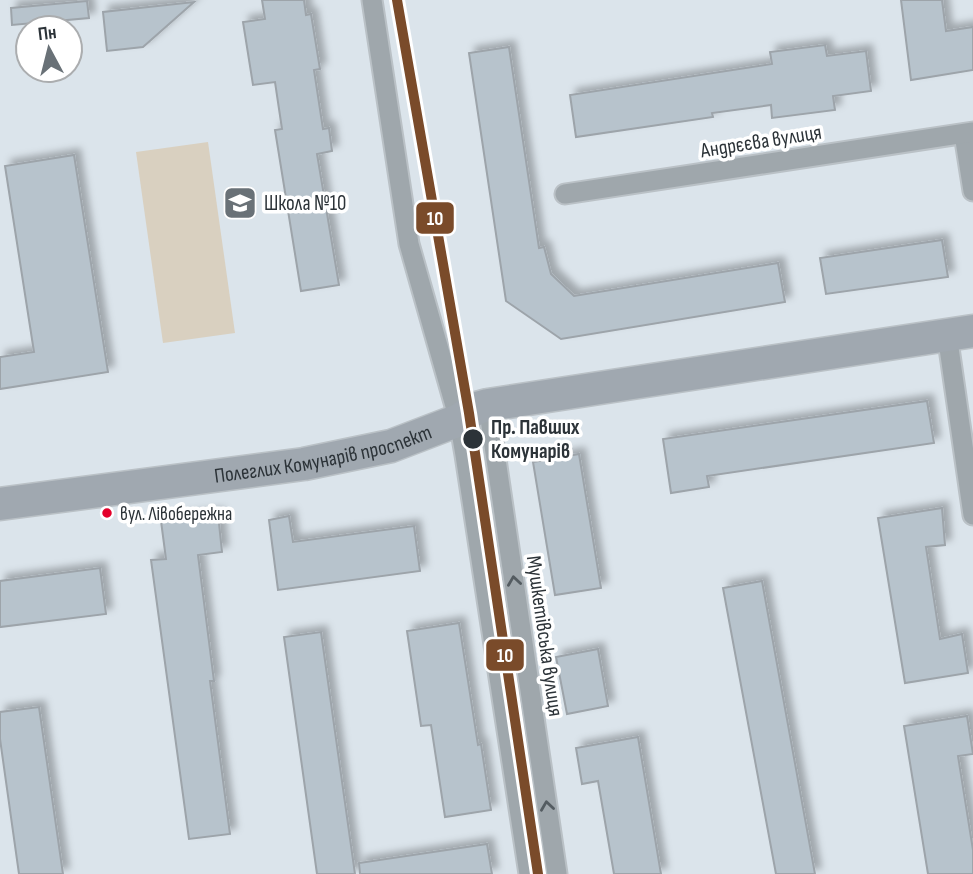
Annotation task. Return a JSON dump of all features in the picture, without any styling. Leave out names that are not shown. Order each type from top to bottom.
[{"type":"main road","name":"Полеглих Комунарів проспект","points":[[0,504],[304,464],[391,446],[458,420],[477,408],[488,405],[960,332]]},
{"type":"street","points":[[372,0],[409,244],[458,420],[529,874]]},
{"type":"street","name":"Андрєєва вулиця","points":[[565,194],[968,133],[973,191]]},
{"type":"street","points":[[960,332],[973,515]]},
{"type":"street","name":"Мушкетівська вулиця","points":[[488,405],[556,874]]},
{"type":"shaded area","points":[[208,142],[235,333],[163,343],[136,152]]},
{"type":"building","points":[[262,0],[304,0],[306,15],[311,14],[320,69],[314,70],[323,129],[329,128],[332,151],[317,154],[339,285],[301,291],[275,130],[282,129],[275,82],[253,85],[243,22],[265,19]]},
{"type":"building","points":[[901,0],[942,0],[946,31],[973,27],[973,70],[911,80]]},
{"type":"building","points":[[87,1],[89,18],[84,18],[84,14],[14,14],[12,25],[11,8]]},
{"type":"building","points":[[194,2],[143,47],[107,51],[103,12]]},
{"type":"building","points":[[825,45],[827,56],[866,51],[871,91],[833,96],[835,110],[772,118],[771,105],[712,113],[713,117],[576,137],[570,95],[772,64],[770,52]]},
{"type":"building","points":[[509,47],[539,248],[544,247],[551,274],[574,296],[778,263],[785,302],[561,339],[506,301],[469,53]]},
{"type":"building","points":[[74,155],[108,372],[0,389],[0,357],[34,352],[5,166]]},
{"type":"building","points":[[942,240],[948,277],[826,294],[820,258]]},
{"type":"building","points":[[927,401],[934,443],[707,476],[709,487],[671,493],[663,439]]},
{"type":"building","points":[[579,454],[601,588],[555,595],[533,462]]},
{"type":"building","points":[[942,508],[945,545],[926,547],[940,639],[962,634],[968,673],[905,683],[878,518]]},
{"type":"building","points":[[218,514],[222,552],[198,555],[214,681],[210,681],[230,834],[189,839],[151,560],[166,559],[161,521]]},
{"type":"building","points":[[289,516],[293,542],[414,526],[420,571],[278,590],[269,520]]},
{"type":"building","points":[[100,568],[106,614],[0,627],[0,581]]},
{"type":"building","points":[[762,581],[815,874],[776,874],[723,588]]},
{"type":"building","points":[[459,623],[491,810],[445,817],[431,725],[421,726],[407,631]]},
{"type":"building","points":[[321,632],[355,874],[317,874],[284,637]]},
{"type":"building","points":[[598,649],[608,706],[567,714],[556,657]]},
{"type":"building","points":[[39,707],[63,874],[19,874],[0,739],[0,712]]},
{"type":"building","points":[[967,716],[973,754],[958,756],[973,850],[973,874],[928,874],[904,726]]},
{"type":"building","points":[[638,737],[661,874],[614,874],[598,781],[582,784],[576,748]]},
{"type":"building","points":[[487,844],[492,874],[360,874],[359,863]]},
{"type":"transit line","name":"10","points":[[397,0],[469,413],[538,874]]},
{"type":"place","name":"Школа №10","points":[[240,203]]},
{"type":"place","name":"Пр. Павших Комунарiв","points":[[473,439]]},
{"type":"place","name":"вул. Лівобережна","points":[[107,513]]}]
